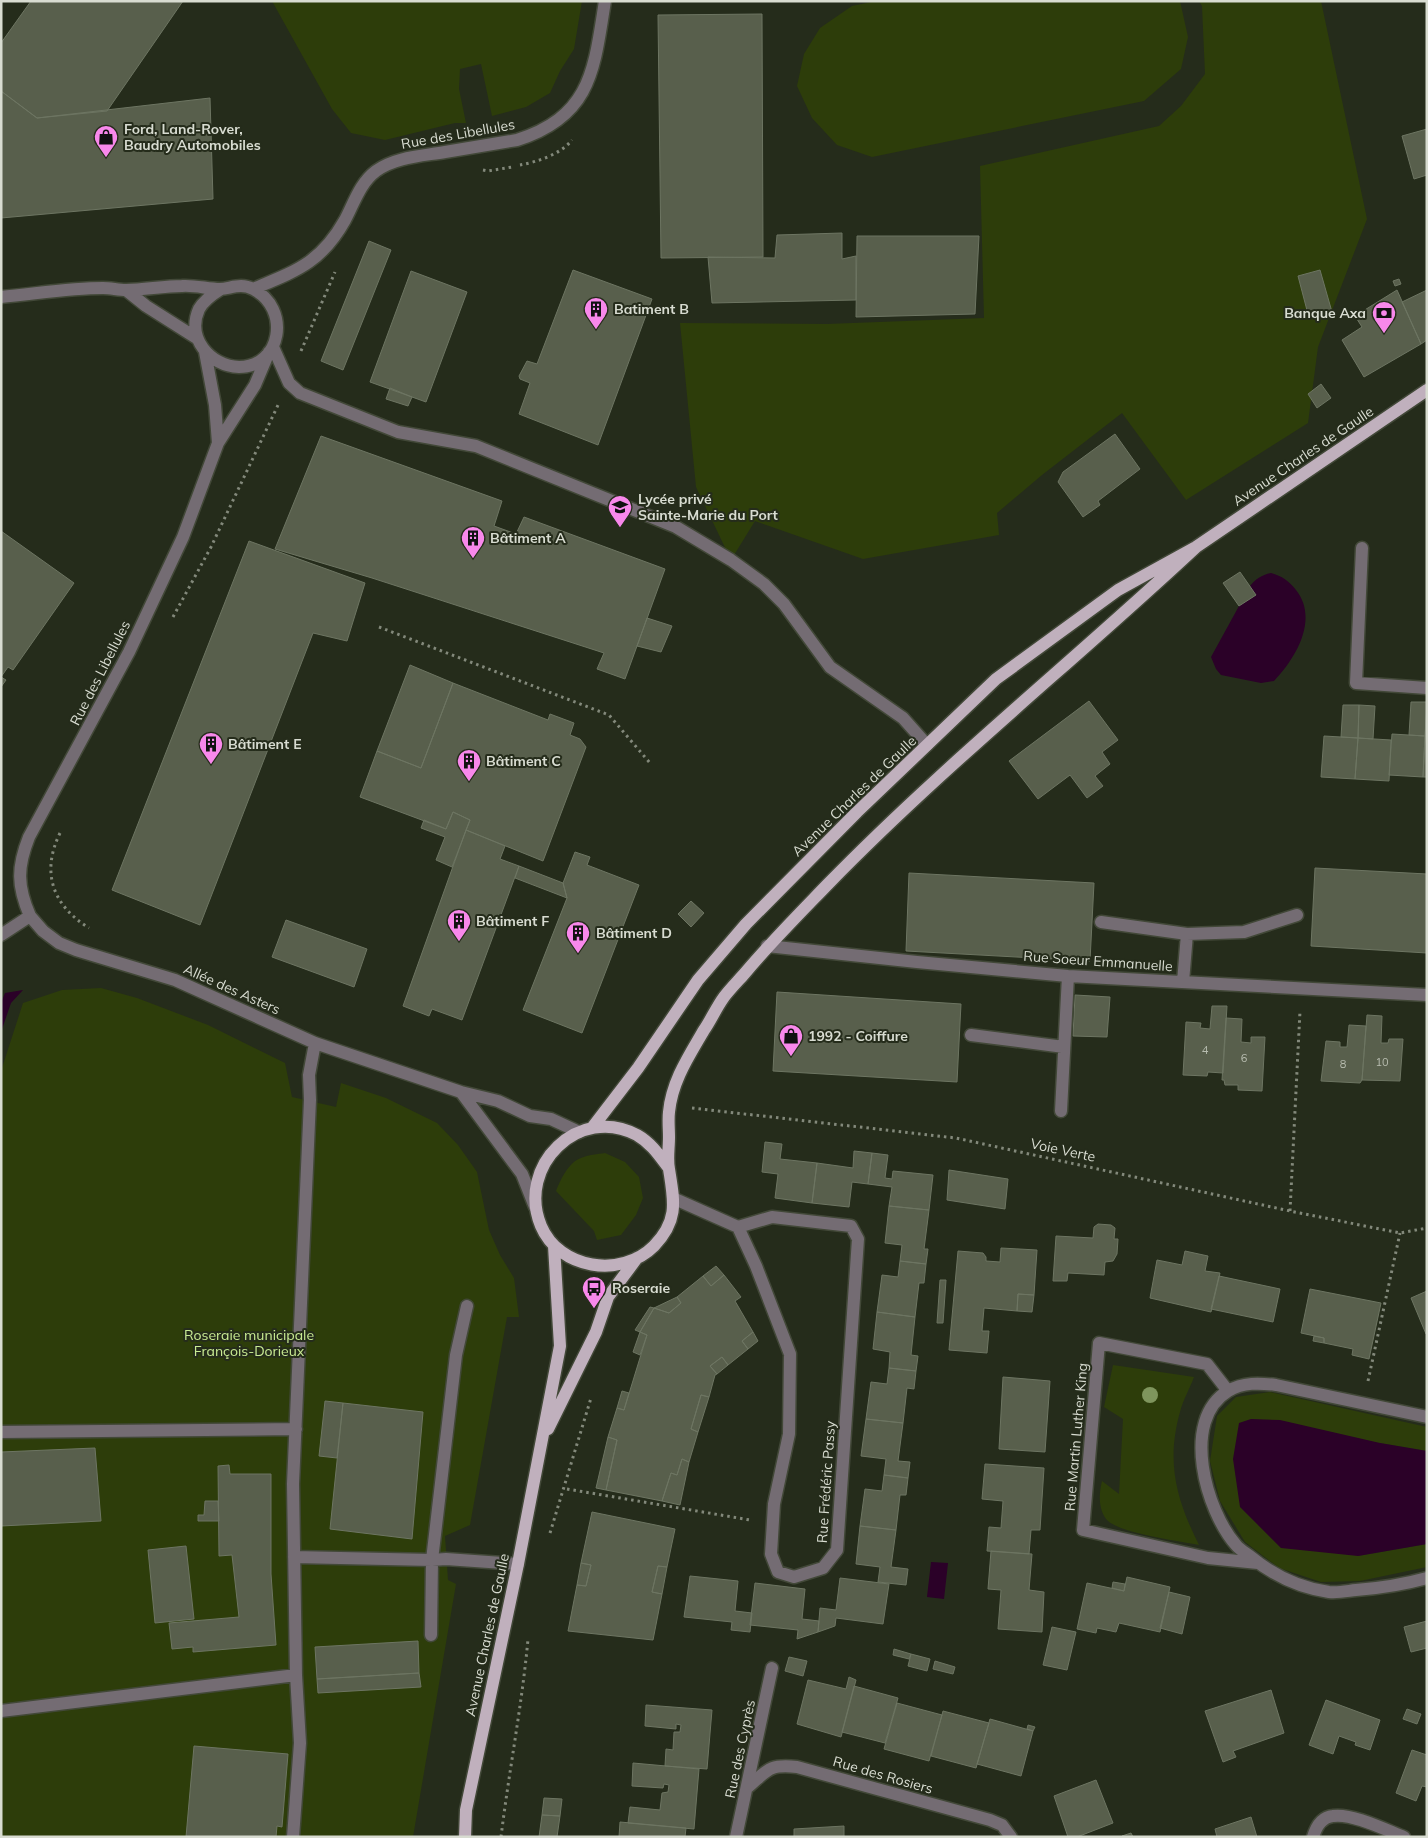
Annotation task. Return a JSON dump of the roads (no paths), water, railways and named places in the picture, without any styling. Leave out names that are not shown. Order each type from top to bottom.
[{"type":"main road","name":"Avenue Charles de Gaulle","points":[[585,1130],[638,1068],[698,980],[746,924],[857,812],[996,679],[1118,590],[1196,547],[1427,390]]},
{"type":"main road","name":"Avenue Charles de Gaulle","points":[[668,1167],[668,1111],[679,1073],[724,998],[768,946],[876,836],[999,722],[1132,607],[1196,547]]},
{"type":"main road","points":[[614,1128],[637,1135],[655,1148],[668,1167],[675,1199],[672,1218],[664,1234],[652,1248],[637,1258],[616,1266],[593,1266],[572,1259],[554,1246],[542,1228],[535,1207],[535,1188],[540,1171],[549,1154],[562,1141],[585,1130],[614,1128]]},
{"type":"main road","name":"Avenue Charles de Gaulle","points":[[465,1837],[466,1810],[518,1564],[550,1389],[560,1346],[554,1246]]},
{"type":"main road","name":"Avenue Charles de Gaulle","points":[[542,1440],[596,1332],[608,1298],[637,1258]]},
{"type":"street","name":"Rue des Libellules","points":[[253,289],[309,264],[324,250],[345,220],[361,188],[375,172],[395,161],[517,140],[533,135],[556,122],[575,105],[588,83],[596,56],[605,1]]},
{"type":"street","points":[[1,297],[104,288],[126,290],[184,286],[221,289]]},
{"type":"street","points":[[231,286],[242,286],[253,289],[266,298],[274,309],[278,322],[277,335],[271,350],[258,362],[244,367],[229,367],[215,362],[204,352],[198,339],[196,324],[199,309],[208,297],[221,289],[231,286]]},
{"type":"street","points":[[126,290],[146,306],[198,339]]},
{"type":"street","name":"Rue des Libellules","points":[[30,916],[22,898],[19,878],[23,852],[29,837],[129,652],[159,590],[182,536],[218,442],[256,385],[271,350]]},
{"type":"street","points":[[271,350],[289,383],[300,393],[398,432],[476,446],[676,527],[731,560],[764,584],[784,604],[830,667],[903,718],[927,745]]},
{"type":"street","name":"Rue des Libellules","points":[[204,352],[214,405],[218,442]]},
{"type":"street","points":[[1362,548],[1356,683],[1427,688]]},
{"type":"street","points":[[1101,922],[1186,934],[1244,932],[1297,915]]},
{"type":"street","points":[[1,935],[30,916]]},
{"type":"street","name":"Allée des Asters","points":[[30,916],[43,931],[59,943],[76,950],[175,980],[315,1043],[461,1092],[498,1101],[530,1116],[551,1119],[585,1130]]},
{"type":"street","points":[[1183,982],[1186,934]]},
{"type":"street","name":"Rue Soeur Emmanuelle","points":[[768,946],[779,949],[1068,976],[1427,995]]},
{"type":"street","points":[[1061,1111],[1068,976]]},
{"type":"street","points":[[971,1036],[1064,1047]]},
{"type":"street","points":[[293,1837],[300,1742],[296,1675],[293,1484],[310,1100],[309,1076],[315,1043]]},
{"type":"street","points":[[461,1092],[522,1174],[535,1207]]},
{"type":"street","points":[[675,1199],[738,1227]]},
{"type":"street","name":"Rue Frédéric Passy","points":[[772,1217],[851,1226],[858,1239],[837,1550],[823,1568],[794,1578],[778,1572],[771,1554],[774,1504],[789,1434],[790,1354],[756,1266],[738,1227],[772,1217]]},
{"type":"street","points":[[431,1636],[432,1560],[456,1354],[467,1306]]},
{"type":"street","name":"Rue Martin Luther King","points":[[1228,1391],[1207,1364],[1099,1343],[1083,1530],[1208,1558],[1258,1563]]},
{"type":"street","name":"Rue Martin Luther King","points":[[1427,1417],[1276,1385],[1256,1383],[1242,1385],[1228,1391],[1211,1409],[1204,1429],[1201,1459],[1206,1486],[1217,1515],[1236,1545],[1267,1570],[1296,1584],[1331,1592],[1395,1586],[1427,1578]]},
{"type":"street","points":[[1,1432],[296,1429]]},
{"type":"street","points":[[294,1557],[446,1559],[518,1564]]},
{"type":"street","name":"Rue des Cyprès","points":[[736,1837],[772,1668]]},
{"type":"street","points":[[1,1711],[296,1675]]},
{"type":"street","name":"Rue des Rosiers","points":[[747,1788],[771,1768],[779,1765],[797,1767],[990,1820],[1002,1825],[1011,1837]]},
{"type":"street","points":[[1313,1837],[1318,1824],[1332,1816],[1357,1818],[1404,1837]]},
{"type":"place","name":"Ford, Land-Rover, Baudry Automobiles","points":[[106,158]]},
{"type":"place","name":"Batiment B","points":[[596,330]]},
{"type":"place","name":"Banque Axa","points":[[1384,334]]},
{"type":"place","name":"Lycée privé Sainte-Marie du Port","points":[[620,528]]},
{"type":"place","name":"Bâtiment A","points":[[473,559]]},
{"type":"place","name":"Bâtiment E","points":[[211,765]]},
{"type":"place","name":"Bâtiment C","points":[[469,782]]},
{"type":"place","name":"Bâtiment F","points":[[459,942]]},
{"type":"place","name":"Bâtiment D","points":[[578,954]]},
{"type":"place","name":"1992 - Coiffure","points":[[791,1057]]},
{"type":"place","name":"Roseraie","points":[[594,1309]]},
{"type":"park label","name":"Roseraie municipale François-Dorieux","points":[[249,1344]]}]
